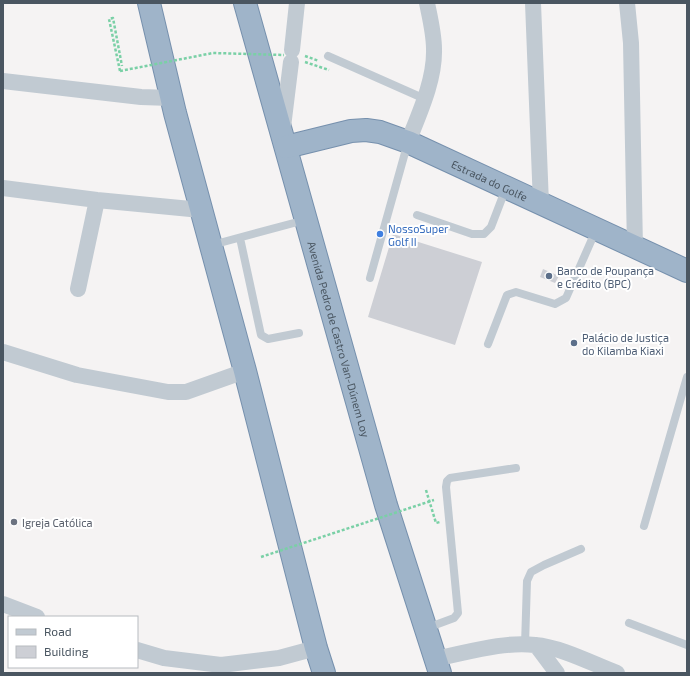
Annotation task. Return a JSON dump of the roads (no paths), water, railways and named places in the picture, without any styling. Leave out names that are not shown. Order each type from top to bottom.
[{"type":"highway","points":[[149,3],[173,105],[245,371],[316,648],[324,673]]},
{"type":"highway","points":[[160,3],[173,105]]},
{"type":"highway","name":"Avenida Pedro de Castro Van-Dúnem Loy","points":[[245,3],[388,512],[437,666]]},
{"type":"highway","name":"Estrada do Golfe","points":[[284,141],[351,131],[366,130],[380,132],[408,142],[687,271]]},
{"type":"street","points":[[284,141],[297,3]]},
{"type":"street","points":[[408,142],[425,99],[431,75],[434,50],[427,3]]},
{"type":"street","points":[[533,3],[541,204]]},
{"type":"street","points":[[627,3],[631,43],[635,248]]},
{"type":"street","points":[[3,81],[140,96],[173,105]]},
{"type":"street","points":[[3,188],[97,200],[201,210]]},
{"type":"street","points":[[78,289],[97,200]]},
{"type":"street","points":[[3,352],[77,375],[168,392],[186,392],[245,371]]},
{"type":"street","points":[[3,604],[34,616]]},
{"type":"street","points":[[530,645],[556,673]]},
{"type":"street","points":[[437,666],[506,646],[530,645],[559,650],[617,673]]},
{"type":"street","points":[[138,650],[164,658],[221,665],[279,658],[316,648]]},
{"type":"lane","points":[[326,59],[425,99]]},
{"type":"lane","points":[[370,278],[408,142]]},
{"type":"lane","points":[[417,215],[472,234],[484,234],[491,227],[506,188]]},
{"type":"lane","points":[[211,246],[306,220]]},
{"type":"lane","points":[[488,344],[507,295],[516,292],[555,304],[566,298],[596,230]]},
{"type":"lane","points":[[240,238],[261,335],[268,339],[299,333]]},
{"type":"lane","points":[[644,526],[687,377]]},
{"type":"lane","points":[[425,629],[454,618],[458,613],[446,487],[447,481],[450,478],[516,468]]},
{"type":"lane","points":[[530,645],[527,581],[532,572],[544,565],[581,549]]},
{"type":"lane","points":[[629,623],[687,645]]},
{"type":"place","name":"NossoSuper Golf II","points":[[380,234]]},
{"type":"place","name":"Banco de Poupança e Crédito (BPC)","points":[[549,276]]},
{"type":"place","name":"Palácio de Justiça do Kilamba Kiaxi","points":[[574,343]]},
{"type":"place","name":"Igreja Católica","points":[[14,522]]}]
